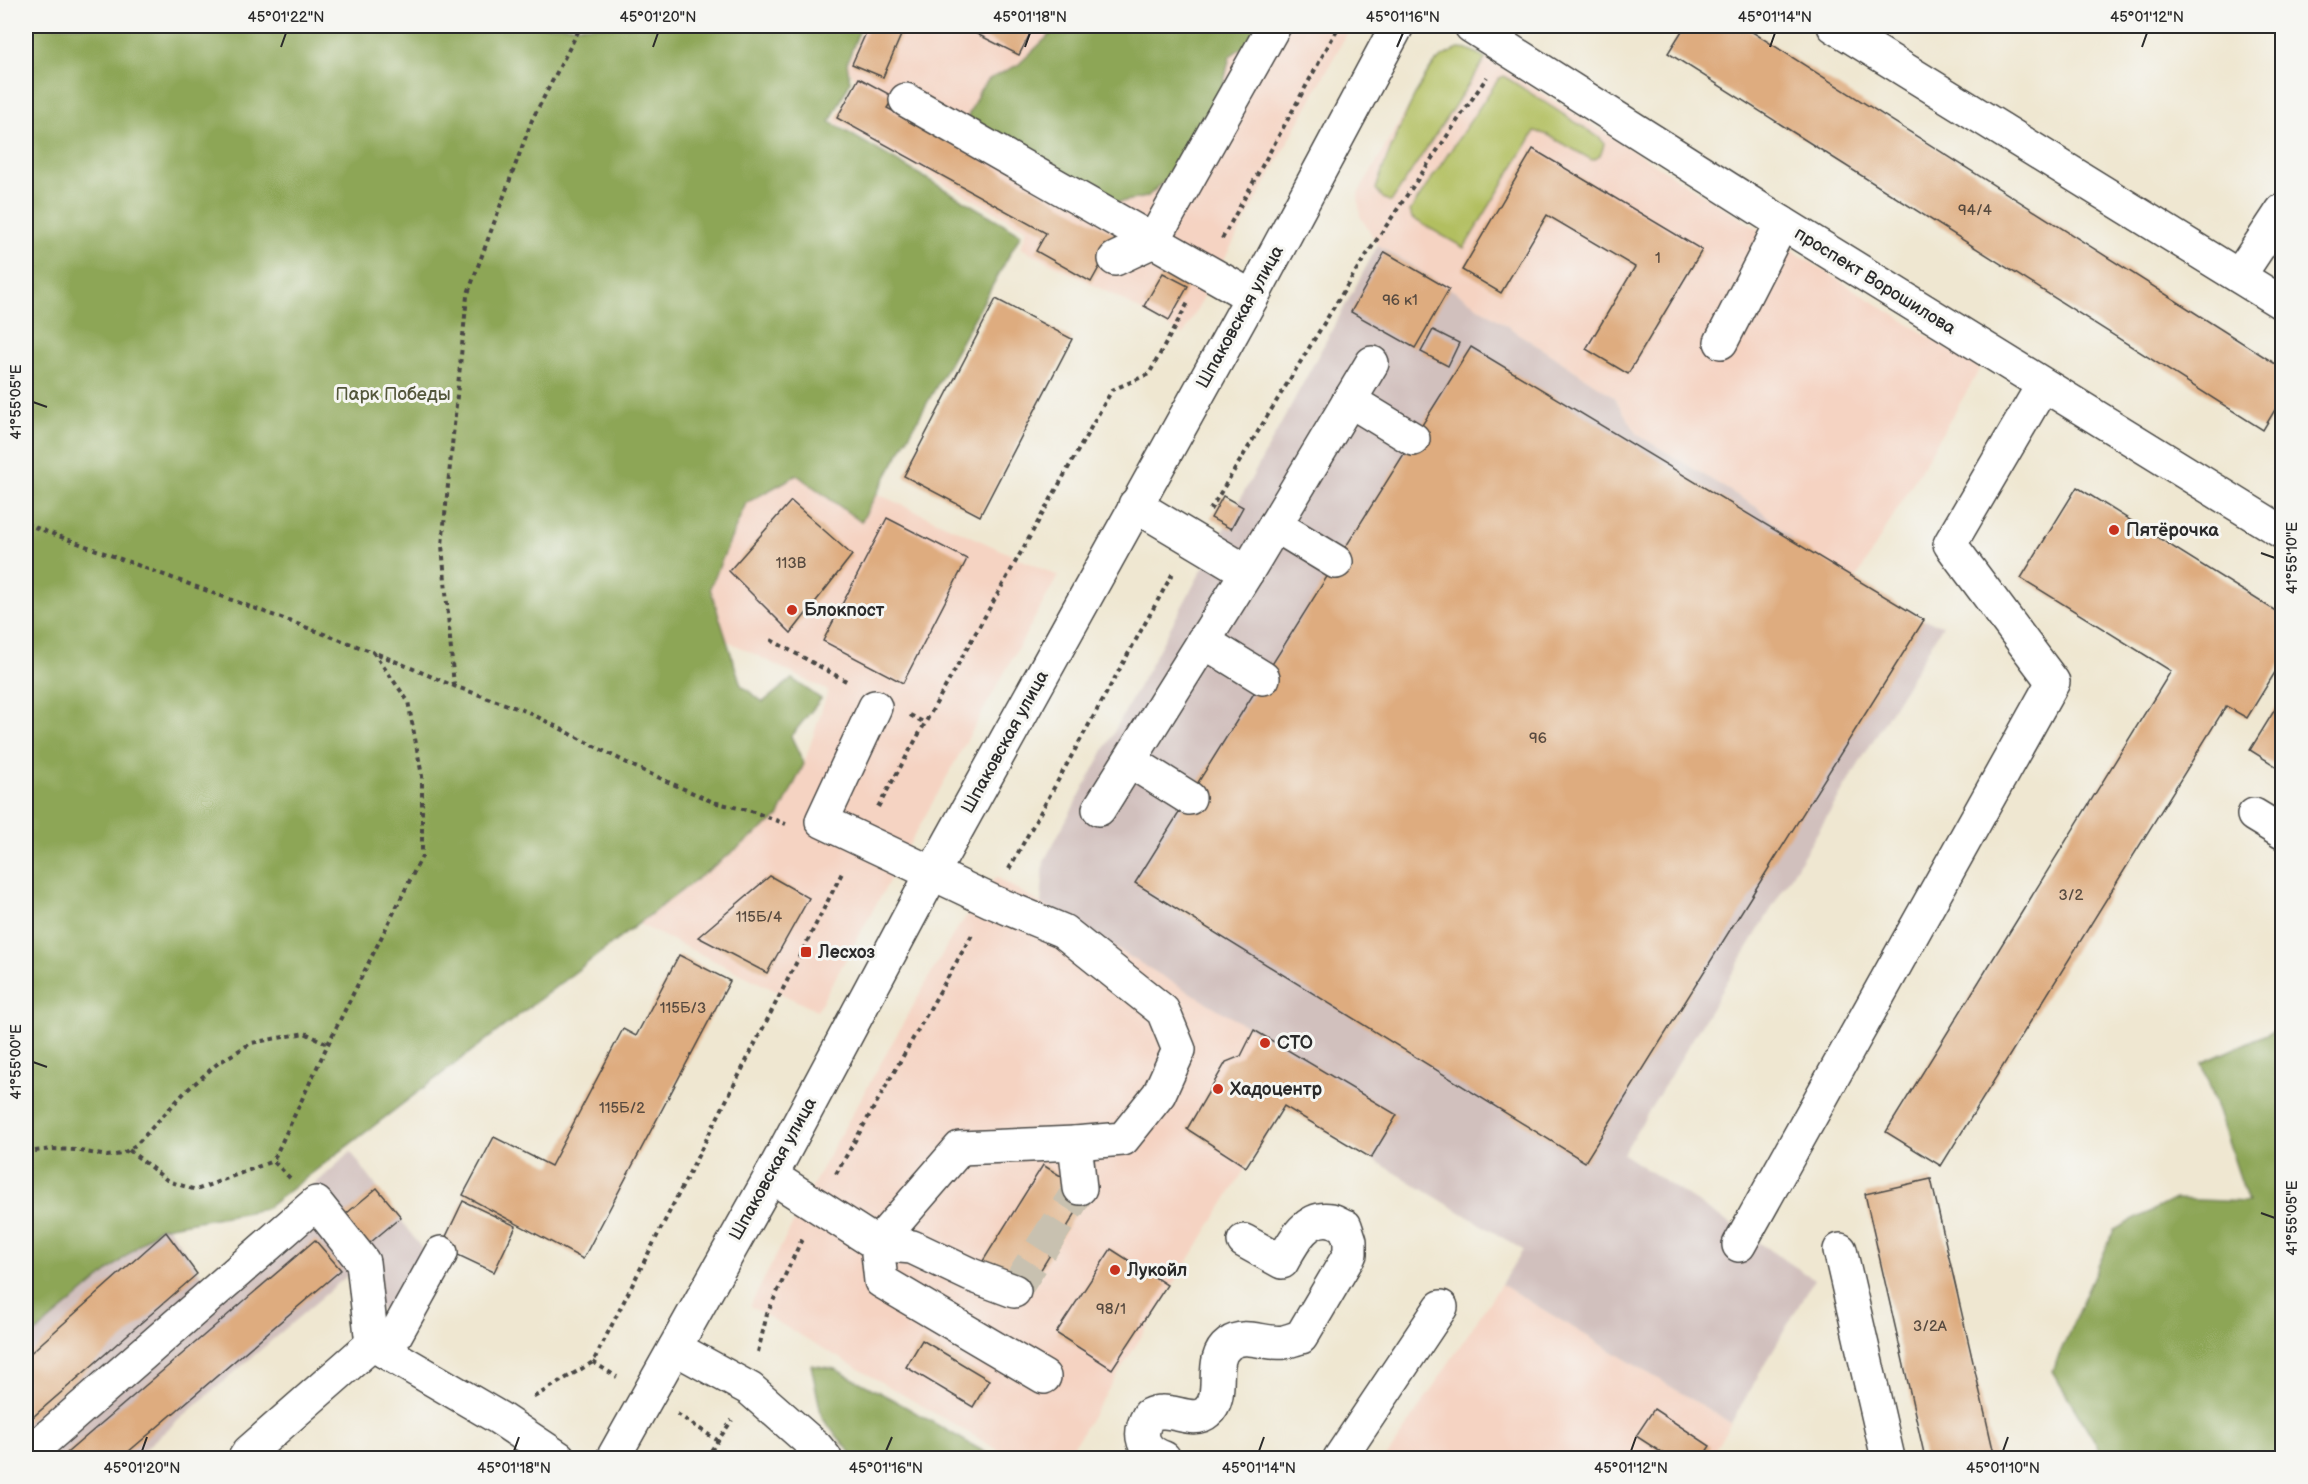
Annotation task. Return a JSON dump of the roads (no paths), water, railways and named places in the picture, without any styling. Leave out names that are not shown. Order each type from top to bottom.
[{"type":"main road","points":[[1115,259],[1153,241],[1274,26]]},
{"type":"main road","name":"Шпаковская улица","points":[[613,1458],[771,1176],[932,874],[1252,297],[1397,26]]},
{"type":"main road","points":[[1834,26],[2283,303]]},
{"type":"main road","name":"проспект Ворошилова","points":[[1483,33],[2043,385],[2279,522]]},
{"type":"main road","points":[[906,100],[1252,297]]},
{"type":"main road","points":[[2239,276],[2283,211]]},
{"type":"main road","points":[[1721,342],[1782,223]]},
{"type":"main road","points":[[1100,809],[1247,572],[1371,363]]},
{"type":"main road","points":[[1739,1245],[2053,682],[1950,544],[2043,385]]},
{"type":"main road","points":[[1349,400],[1413,439]]},
{"type":"main road","points":[[1135,505],[1247,572]]},
{"type":"main road","points":[[1275,525],[1336,562]]},
{"type":"main road","points":[[1203,641],[1263,678]]},
{"type":"main road","points":[[875,707],[822,821],[991,901],[1063,931],[1163,1011],[1179,1050],[1159,1094],[1123,1138],[1075,1143],[960,1148],[878,1244],[881,1281],[1044,1377]]},
{"type":"main road","points":[[1130,761],[1189,798]]},
{"type":"main road","points":[[2254,815],[2283,832]]},
{"type":"main road","points":[[1075,1143],[1080,1188]]},
{"type":"main road","points":[[771,1176],[878,1244],[912,1247],[971,1275],[1014,1292]]},
{"type":"main road","points":[[26,1456],[316,1203],[363,1262],[379,1348],[499,1418],[559,1458]]},
{"type":"main road","points":[[1164,1458],[1151,1453],[1144,1442],[1142,1426],[1149,1415],[1161,1411],[1193,1417],[1206,1413],[1212,1405],[1217,1390],[1221,1353],[1230,1343],[1244,1339],[1282,1342],[1301,1336],[1350,1254],[1350,1241],[1345,1226],[1331,1220],[1312,1222],[1296,1237],[1282,1262],[1244,1240]]},
{"type":"main road","points":[[1840,1250],[1888,1458]]},
{"type":"main road","points":[[245,1458],[249,1452],[379,1348],[441,1253]]},
{"type":"main road","points":[[1341,1458],[1441,1307]]},
{"type":"main road","points":[[675,1348],[750,1389],[816,1447],[825,1458]]},
{"type":"tunnel","points":[[1014,1291],[1080,1188]]},
{"type":"place","name":"Пятёрочка","points":[[2114,530]]},
{"type":"place","name":"Блокпост","points":[[792,610]]},
{"type":"place","name":"Лесхоз","points":[[806,952]]},
{"type":"place","name":"СТО","points":[[1265,1043]]},
{"type":"place","name":"Хадоцентр","points":[[1218,1089]]},
{"type":"place","name":"Лукойл","points":[[1115,1270]]},
{"type":"park label","name":"Парк Победы","points":[[393,394]]}]
